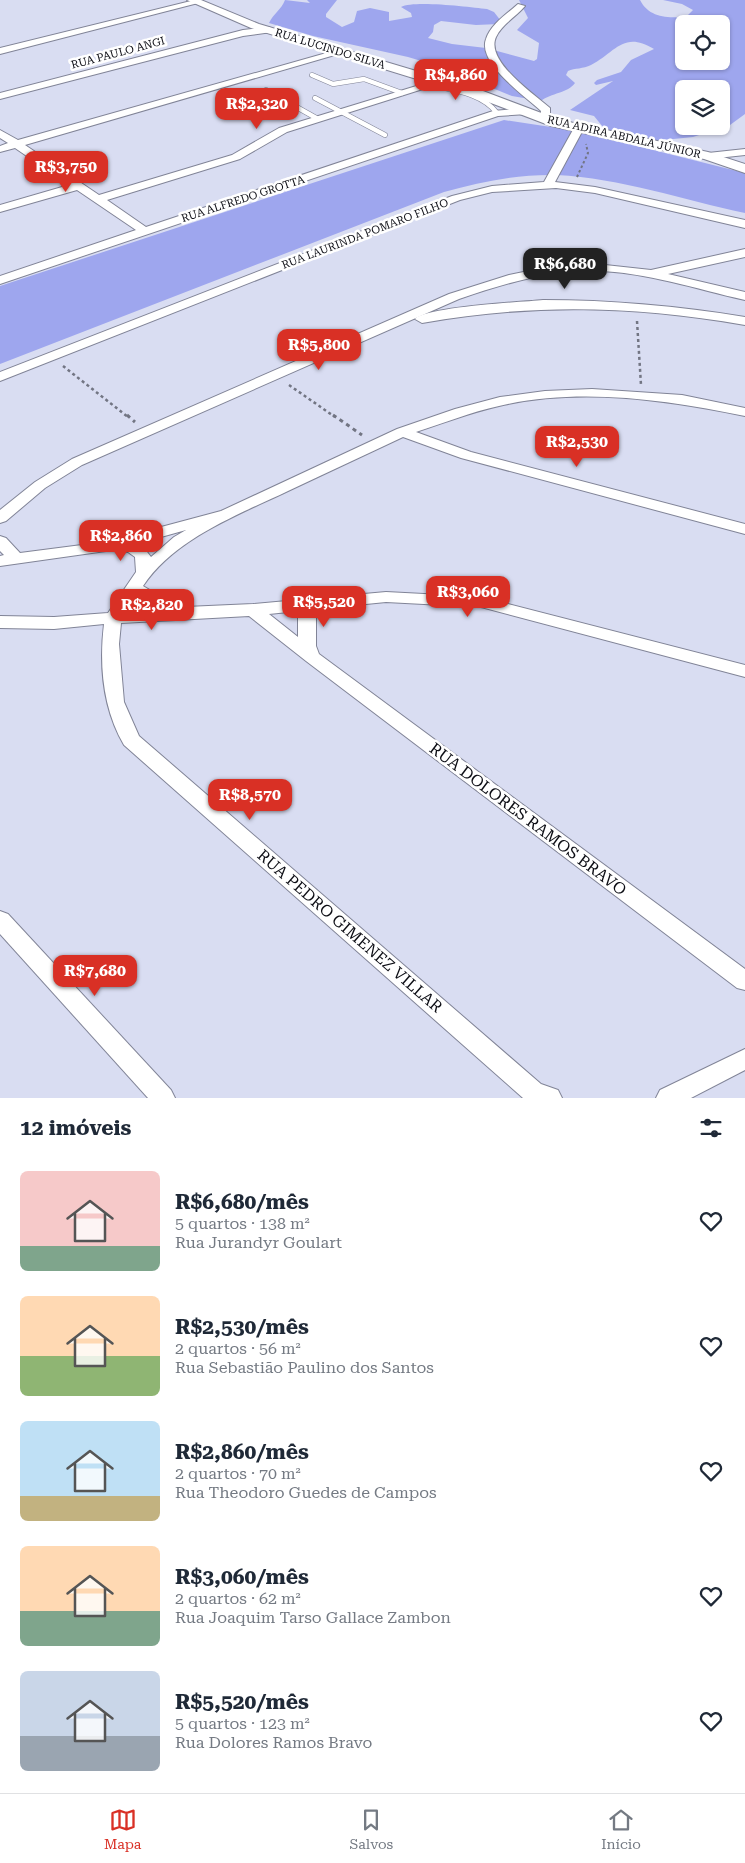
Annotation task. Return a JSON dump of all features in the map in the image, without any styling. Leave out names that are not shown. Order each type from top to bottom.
[{"type":"street","name":"RUA LUCINDO SILVA","points":[[195,1],[255,26],[435,84],[512,105]]},
{"type":"street","points":[[0,51],[195,1]]},
{"type":"street","points":[[522,6],[490,38],[488,46],[490,54],[518,88],[546,110],[550,121]]},
{"type":"street","name":"RUA PAULO ANGI","points":[[243,33],[255,26]]},
{"type":"street","name":"RUA PAULO ANGI","points":[[0,96],[243,33],[269,30]]},
{"type":"street","points":[[0,41],[10,48]]},
{"type":"street","points":[[0,149],[340,52]]},
{"type":"street","points":[[99,199],[236,157],[283,130],[435,84]]},
{"type":"street","points":[[497,114],[502,109],[502,105],[498,100]]},
{"type":"street","name":"RUA ADIRA ABDALA JÚNIOR","points":[[512,105],[550,121],[708,156],[745,169]]},
{"type":"street","name":"RUA ALFREDO GROTTA","points":[[0,280],[497,114],[527,111]]},
{"type":"street","name":"RUA ALFREDO GROTTA","points":[[486,118],[550,121]]},
{"type":"street","points":[[548,185],[579,128]]},
{"type":"street","points":[[0,133],[146,232]]},
{"type":"street","points":[[708,156],[745,152]]},
{"type":"street","points":[[731,164],[745,158]]},
{"type":"street","name":"RUA LAURINDA POMARO FILHO","points":[[0,377],[456,198],[492,189],[548,185],[595,190],[745,224]]},
{"type":"street","points":[[0,209],[78,186]]},
{"type":"street","points":[[653,274],[745,254]]},
{"type":"street","points":[[0,518],[40,485],[77,462],[385,326],[518,276],[577,268],[653,274],[745,296]]},
{"type":"street","points":[[385,326],[463,312],[537,304],[636,306],[700,312],[745,321]]},
{"type":"street","points":[[227,514],[402,432],[460,412],[500,401],[545,395],[592,393],[642,395],[682,399],[745,412]]},
{"type":"street","points":[[402,432],[466,454],[745,529]]},
{"type":"street","name":"RUA PEDRO GIMENEZ VILLAR","points":[[227,514],[173,535],[138,580],[113,619],[110,644],[115,702],[131,740],[540,1096]]},
{"type":"street","points":[[0,541],[8,560],[106,547],[173,535]]},
{"type":"street","points":[[106,547],[134,548],[141,552],[146,561],[138,580],[158,602],[187,612]]},
{"type":"street","points":[[0,622],[54,623],[187,612],[307,606],[386,597],[481,602],[740,666]]},
{"type":"street","points":[[307,606],[308,646],[312,657]]},
{"type":"street","name":"RUA DOLORES RAMOS BRAVO","points":[[253,610],[312,657],[745,981]]},
{"type":"street","points":[[0,920],[163,1098]]},
{"type":"street","points":[[668,1098],[745,1058]]},
{"type":"lane","points":[[312,75],[338,85],[364,79],[402,93]]},
{"type":"lane","points":[[435,84],[478,99],[494,107],[497,114]]},
{"type":"lane","points":[[266,90],[318,119]]},
{"type":"lane","points":[[315,98],[385,136]]},
{"type":"path","points":[[580,168],[587,156]]},
{"type":"path","points":[[636,306],[642,395]]},
{"type":"path","points":[[51,357],[146,430]]},
{"type":"path","points":[[274,374],[375,444]]},
{"type":"shaded area","points":[[285,0],[310,3],[307,0],[337,0],[326,14],[326,17],[342,27],[354,22],[357,11],[370,8],[389,12],[389,21],[412,17],[411,13],[401,7],[408,5],[442,5],[487,9],[494,12],[501,21],[499,24],[476,25],[441,21],[434,25],[433,32],[428,38],[452,44],[486,48],[534,61],[537,59],[539,43],[517,30],[528,18],[519,0],[640,0],[654,14],[675,17],[675,70],[730,70],[730,15],[688,15],[693,10],[682,4],[663,0],[745,0],[745,114],[730,125],[730,80],[675,80],[675,135],[699,135],[654,141],[620,135],[603,127],[594,116],[570,110],[613,81],[596,85],[594,83],[597,80],[621,72],[631,60],[654,49],[643,44],[634,42],[620,45],[591,65],[568,71],[566,75],[575,83],[568,89],[541,101],[512,96],[438,66],[408,57],[313,36],[269,23]]},
{"type":"shaded area","points":[[504,120],[577,131],[745,173],[745,213],[628,185],[581,177],[542,175],[486,182],[444,192],[0,364],[0,286]]}]
